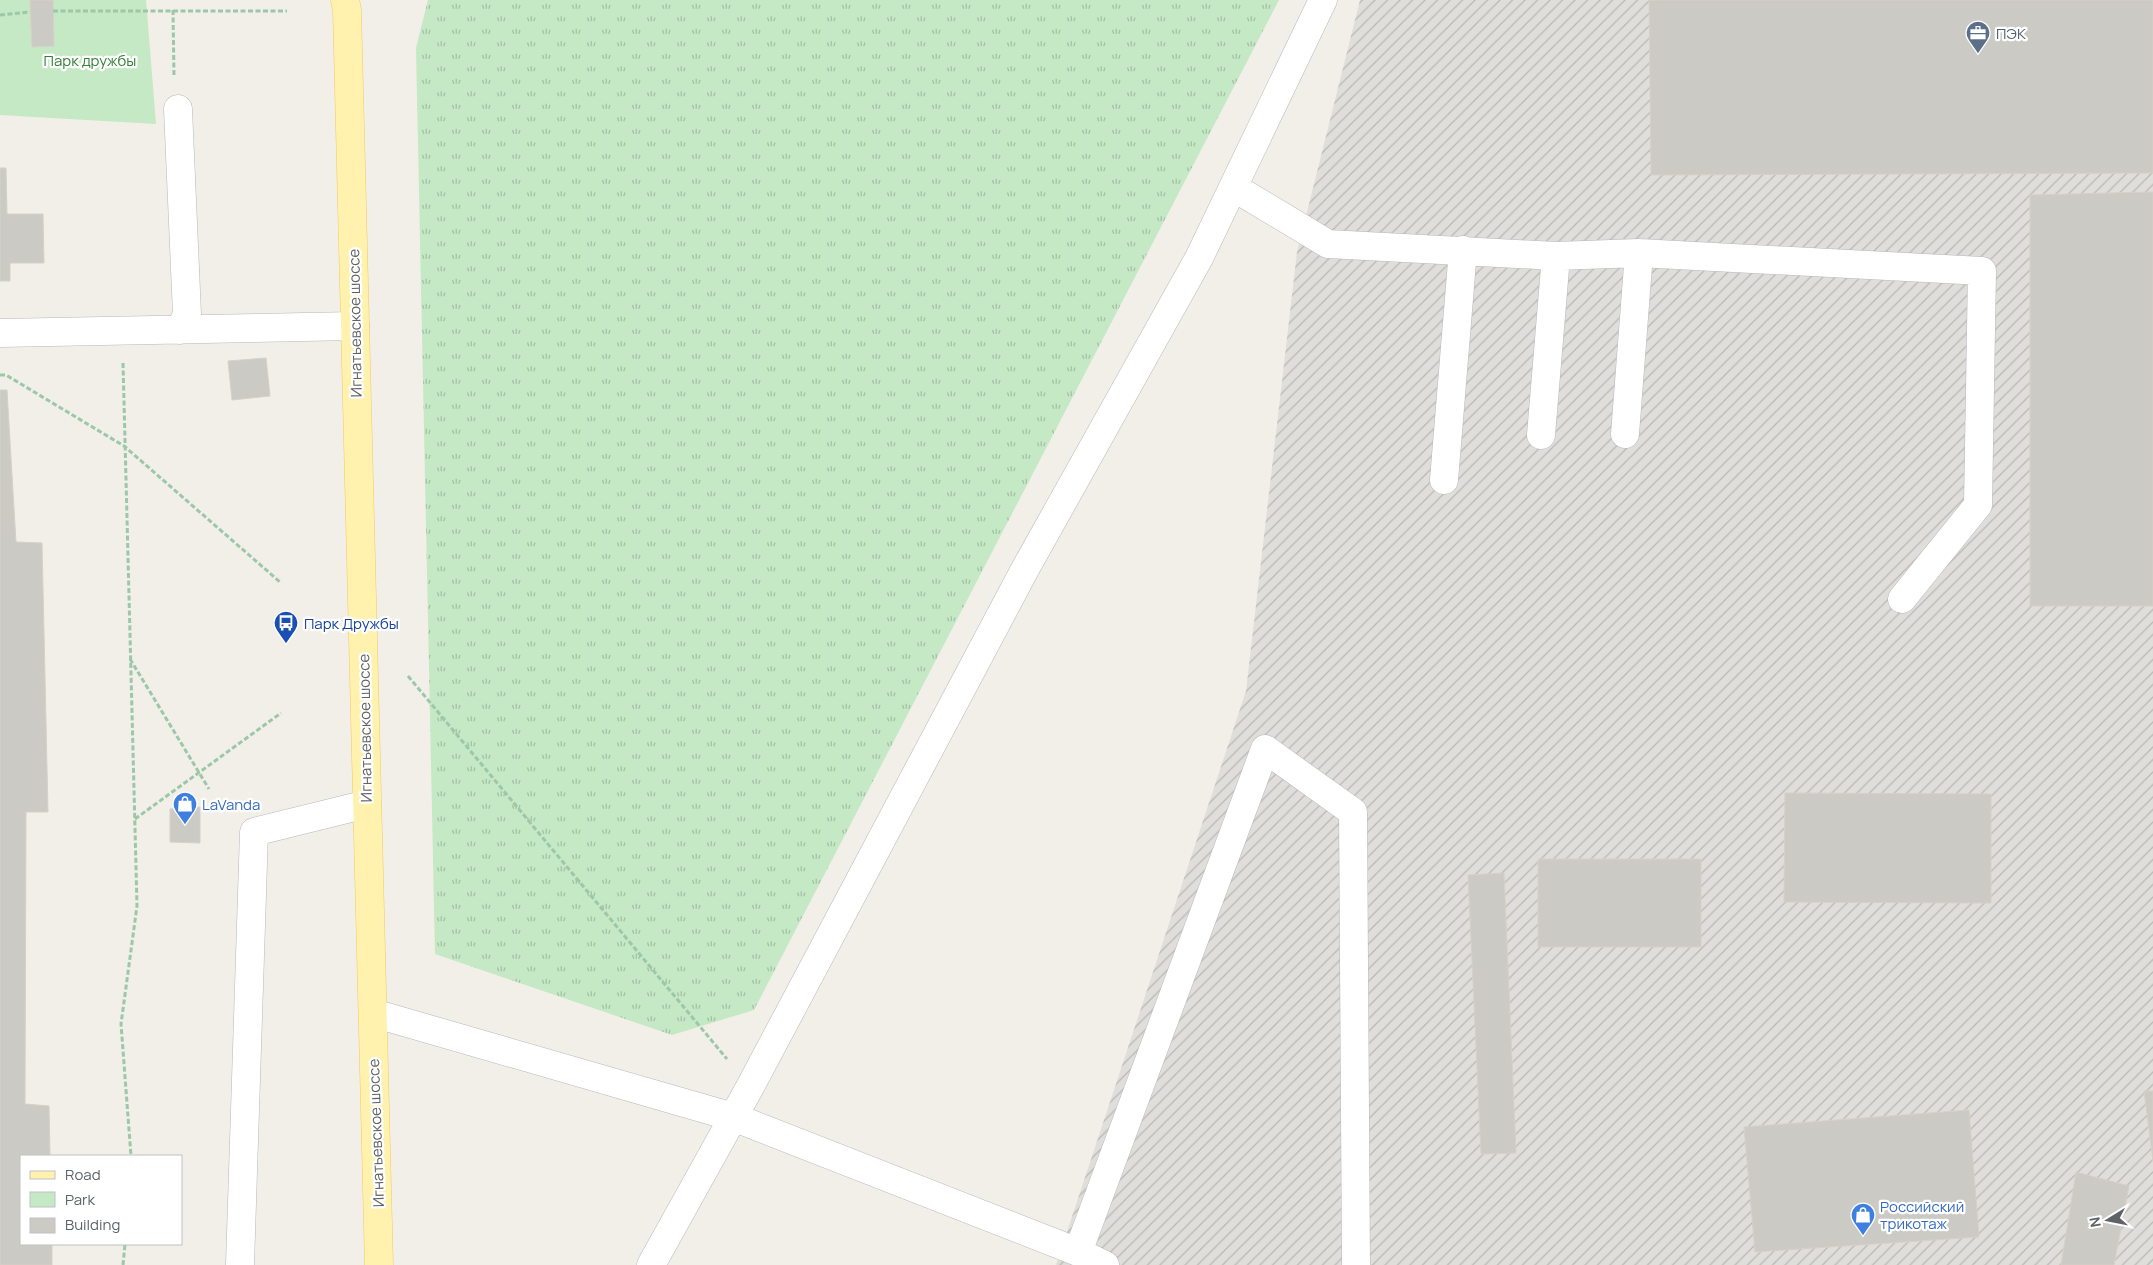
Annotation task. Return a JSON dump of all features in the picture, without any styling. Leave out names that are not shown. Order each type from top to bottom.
[{"type":"main road","name":"Игнатьевское шоссе","points":[[347,2],[379,1265]]},
{"type":"main road","points":[[378,1222],[386,1265]]},
{"type":"lane","points":[[651,1265],[750,1087],[1024,571],[1199,258],[1323,0]]},
{"type":"lane","points":[[178,109],[187,314],[180,330]]},
{"type":"lane","points":[[1233,187],[1328,244],[1556,256],[1639,253],[1982,271],[1978,505],[1902,599]]},
{"type":"lane","points":[[1444,480],[1463,250]]},
{"type":"lane","points":[[1625,434],[1639,253]]},
{"type":"lane","points":[[1541,435],[1556,256]]},
{"type":"lane","points":[[180,288],[180,330]]},
{"type":"lane","points":[[0,332],[355,326]]},
{"type":"lane","points":[[1078,1252],[1265,749],[1353,812],[1356,1265]]},
{"type":"lane","points":[[240,1265],[254,832],[367,804]]},
{"type":"lane","points":[[372,1012],[733,1117],[1078,1252],[1105,1265]]},
{"type":"path","points":[[173,10],[174,82]]},
{"type":"path","points":[[53,11],[287,11]]},
{"type":"path","points":[[0,15],[30,12]]},
{"type":"path","points":[[122,331],[137,906],[121,1024],[131,1155]]},
{"type":"path","points":[[0,375],[6,375],[124,446],[280,582]]},
{"type":"path","points":[[130,658],[209,789]]},
{"type":"path","points":[[408,676],[750,1087]]},
{"type":"path","points":[[134,819],[281,713]]},
{"type":"path","points":[[123,1265],[125,1245]]},
{"type":"shaded area","points":[[1360,0],[2153,0],[2153,1265],[1056,1265],[1246,691],[1297,252]]},
{"type":"green space","name":"Парк дружбы","points":[[0,0],[146,0],[156,124],[0,115]]},
{"type":"green space","points":[[428,0],[1279,0],[754,1010],[672,1035],[435,954],[416,48]]},
{"type":"building","points":[[30,0],[53,0],[54,46],[32,47]]},
{"type":"building","points":[[1649,0],[2153,0],[2153,173],[1651,175]]},
{"type":"building","points":[[0,168],[6,168],[7,214],[43,214],[44,263],[10,263],[10,281],[0,281]]},
{"type":"building","points":[[2153,192],[2153,606],[2030,606],[2030,195]]},
{"type":"building","points":[[266,358],[270,396],[232,400],[228,361]]},
{"type":"building","points":[[0,390],[7,390],[16,542],[42,543],[48,812],[26,812],[25,1104],[49,1106],[50,1155],[20,1155],[20,1245],[52,1245],[52,1265],[0,1265]]},
{"type":"building","points":[[1785,793],[1991,794],[1991,903],[1784,902]]},
{"type":"building","name":"LaVanda","points":[[200,807],[200,843],[170,842],[170,809]]},
{"type":"building","points":[[1538,859],[1701,859],[1701,947],[1538,947]]},
{"type":"building","points":[[1504,873],[1516,1153],[1481,1154],[1468,875]]},
{"type":"building","points":[[2144,1091],[2153,1091],[2153,1161]]},
{"type":"building","points":[[1969,1110],[1979,1237],[1755,1252],[1744,1127]]},
{"type":"building","points":[[2076,1172],[2129,1186],[2114,1265],[2061,1265]]},
{"type":"place","name":"ПЭК","points":[[1978,54]]},
{"type":"place","name":"Парк Дружбы","points":[[286,644]]},
{"type":"place","name":"LaVanda","points":[[185,825]]},
{"type":"place","name":"Российский трикотаж","points":[[1863,1236]]}]
